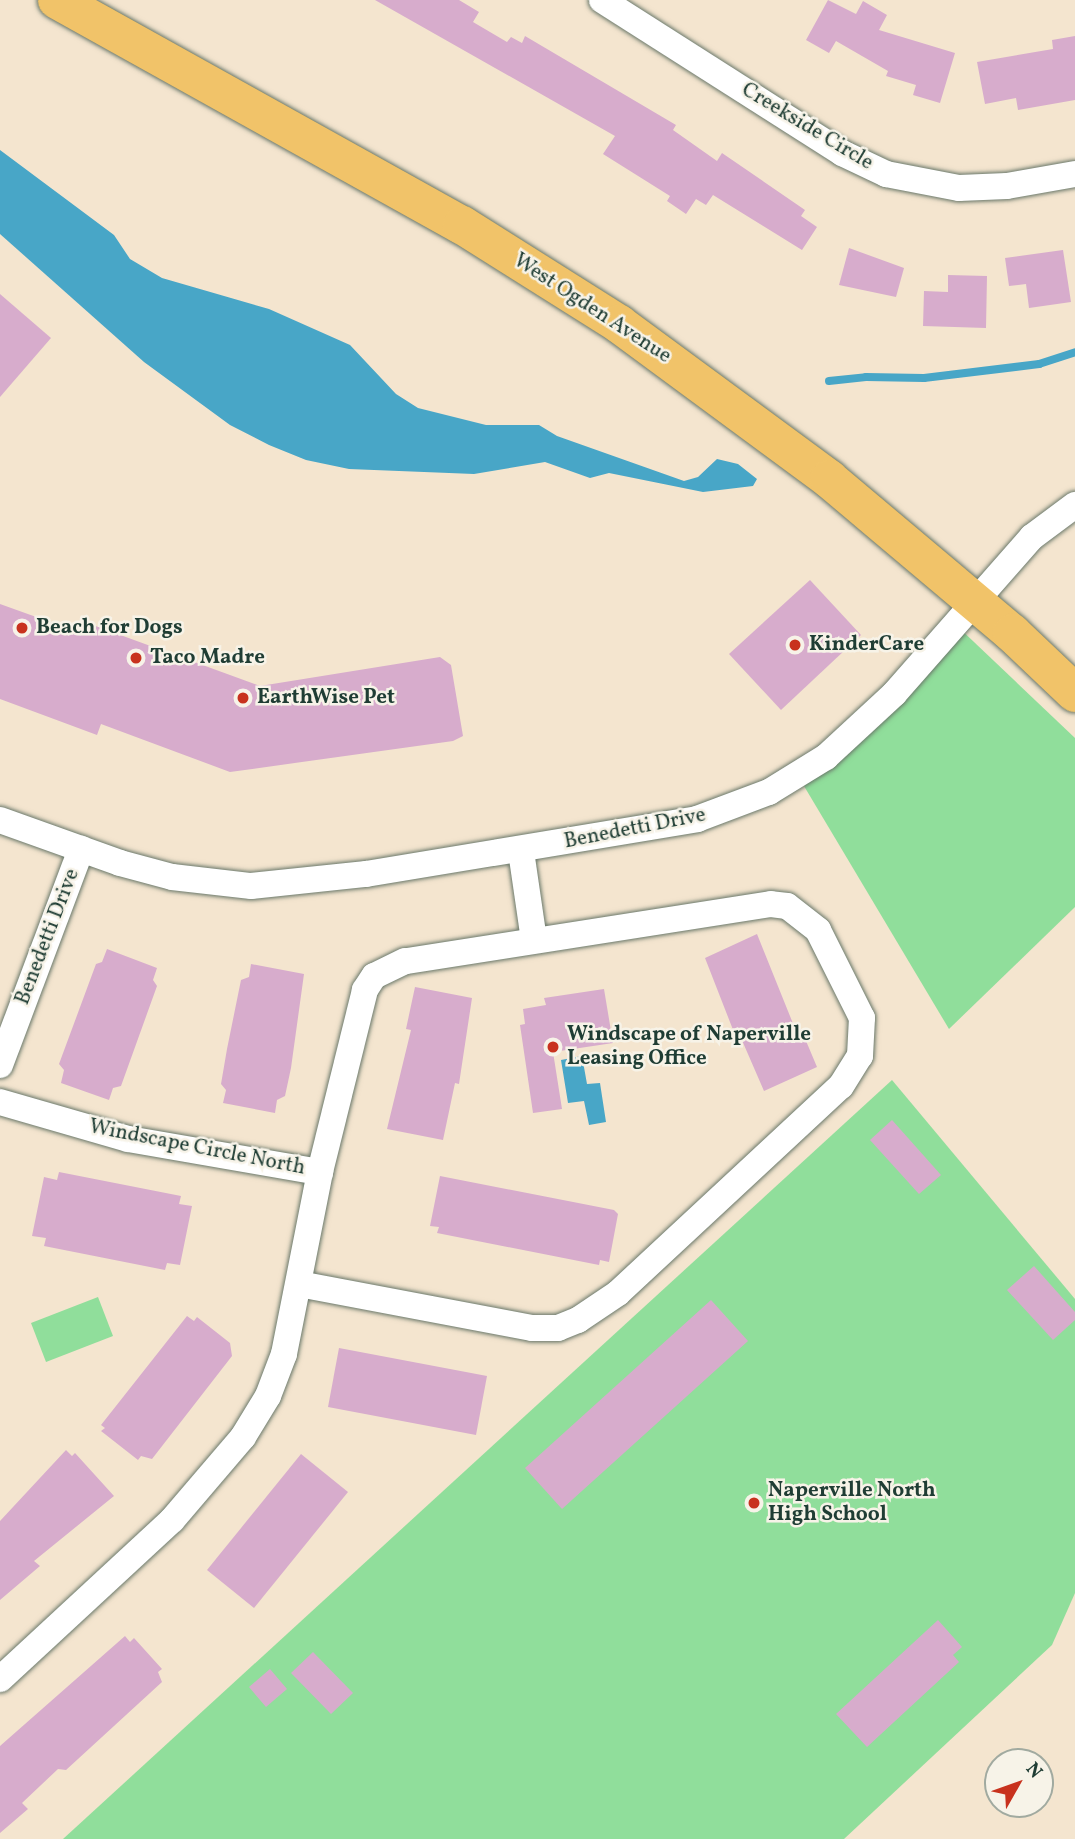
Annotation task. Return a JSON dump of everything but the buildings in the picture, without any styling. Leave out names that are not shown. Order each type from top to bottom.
[{"type":"main road","name":"West Ogden Avenue","points":[[57,0],[462,226],[619,324],[829,479],[975,601],[1075,693]]},
{"type":"street","name":"Creekside Circle","points":[[602,0],[842,153],[886,174],[959,188],[1007,186],[1075,174]]},
{"type":"street","name":"Benedetti Drive","points":[[0,820],[172,877],[251,886],[303,883],[521,851],[697,819],[795,778],[869,721],[1032,537],[1075,505]]},
{"type":"street","name":"Benedetti Drive","points":[[0,1065],[81,849]]},
{"type":"street","points":[[521,851],[534,940]]},
{"type":"street","points":[[299,1284],[533,1328],[558,1328],[618,1293],[841,1086],[860,1056],[862,1018],[818,930],[786,906],[534,940],[405,961],[374,976],[359,1003],[320,1172]]},
{"type":"street","name":"Windscape Circle North","points":[[0,1102],[128,1139],[320,1172],[284,1354],[268,1396],[214,1476],[132,1559],[0,1679]]},
{"type":"green space","points":[[955,624],[1075,738],[1075,907],[949,1029],[798,776]]},
{"type":"green space","name":"Naperville North High School","points":[[892,1080],[1075,1299],[1075,1593],[1052,1645],[844,1839],[63,1839]]},
{"type":"green space","points":[[98,1297],[113,1336],[46,1362],[31,1323]]},
{"type":"water","points":[[0,150],[114,235],[130,259],[162,278],[269,309],[350,345],[396,394],[418,408],[486,425],[539,425],[557,436],[684,481],[698,477],[717,459],[738,464],[757,479],[753,486],[703,492],[609,473],[590,478],[545,462],[474,474],[349,469],[306,460],[269,445],[230,425],[144,362],[0,234]]},
{"type":"water","points":[[582,1056],[587,1084],[600,1083],[606,1122],[589,1125],[584,1101],[568,1103],[561,1060]]},
{"type":"waterway","points":[[829,381],[866,377],[924,378],[1039,364],[1075,352]]},
{"type":"place","name":"Beach for Dogs","points":[[22,628]]},
{"type":"place","name":"KinderCare","points":[[795,645]]},
{"type":"place","name":"Taco Madre","points":[[136,658]]},
{"type":"place","name":"EarthWise Pet","points":[[243,698]]},
{"type":"place","name":"Windscape of Naperville Leasing Office","points":[[553,1047]]},
{"type":"place","name":"Naperville North High School","points":[[754,1503]]}]
